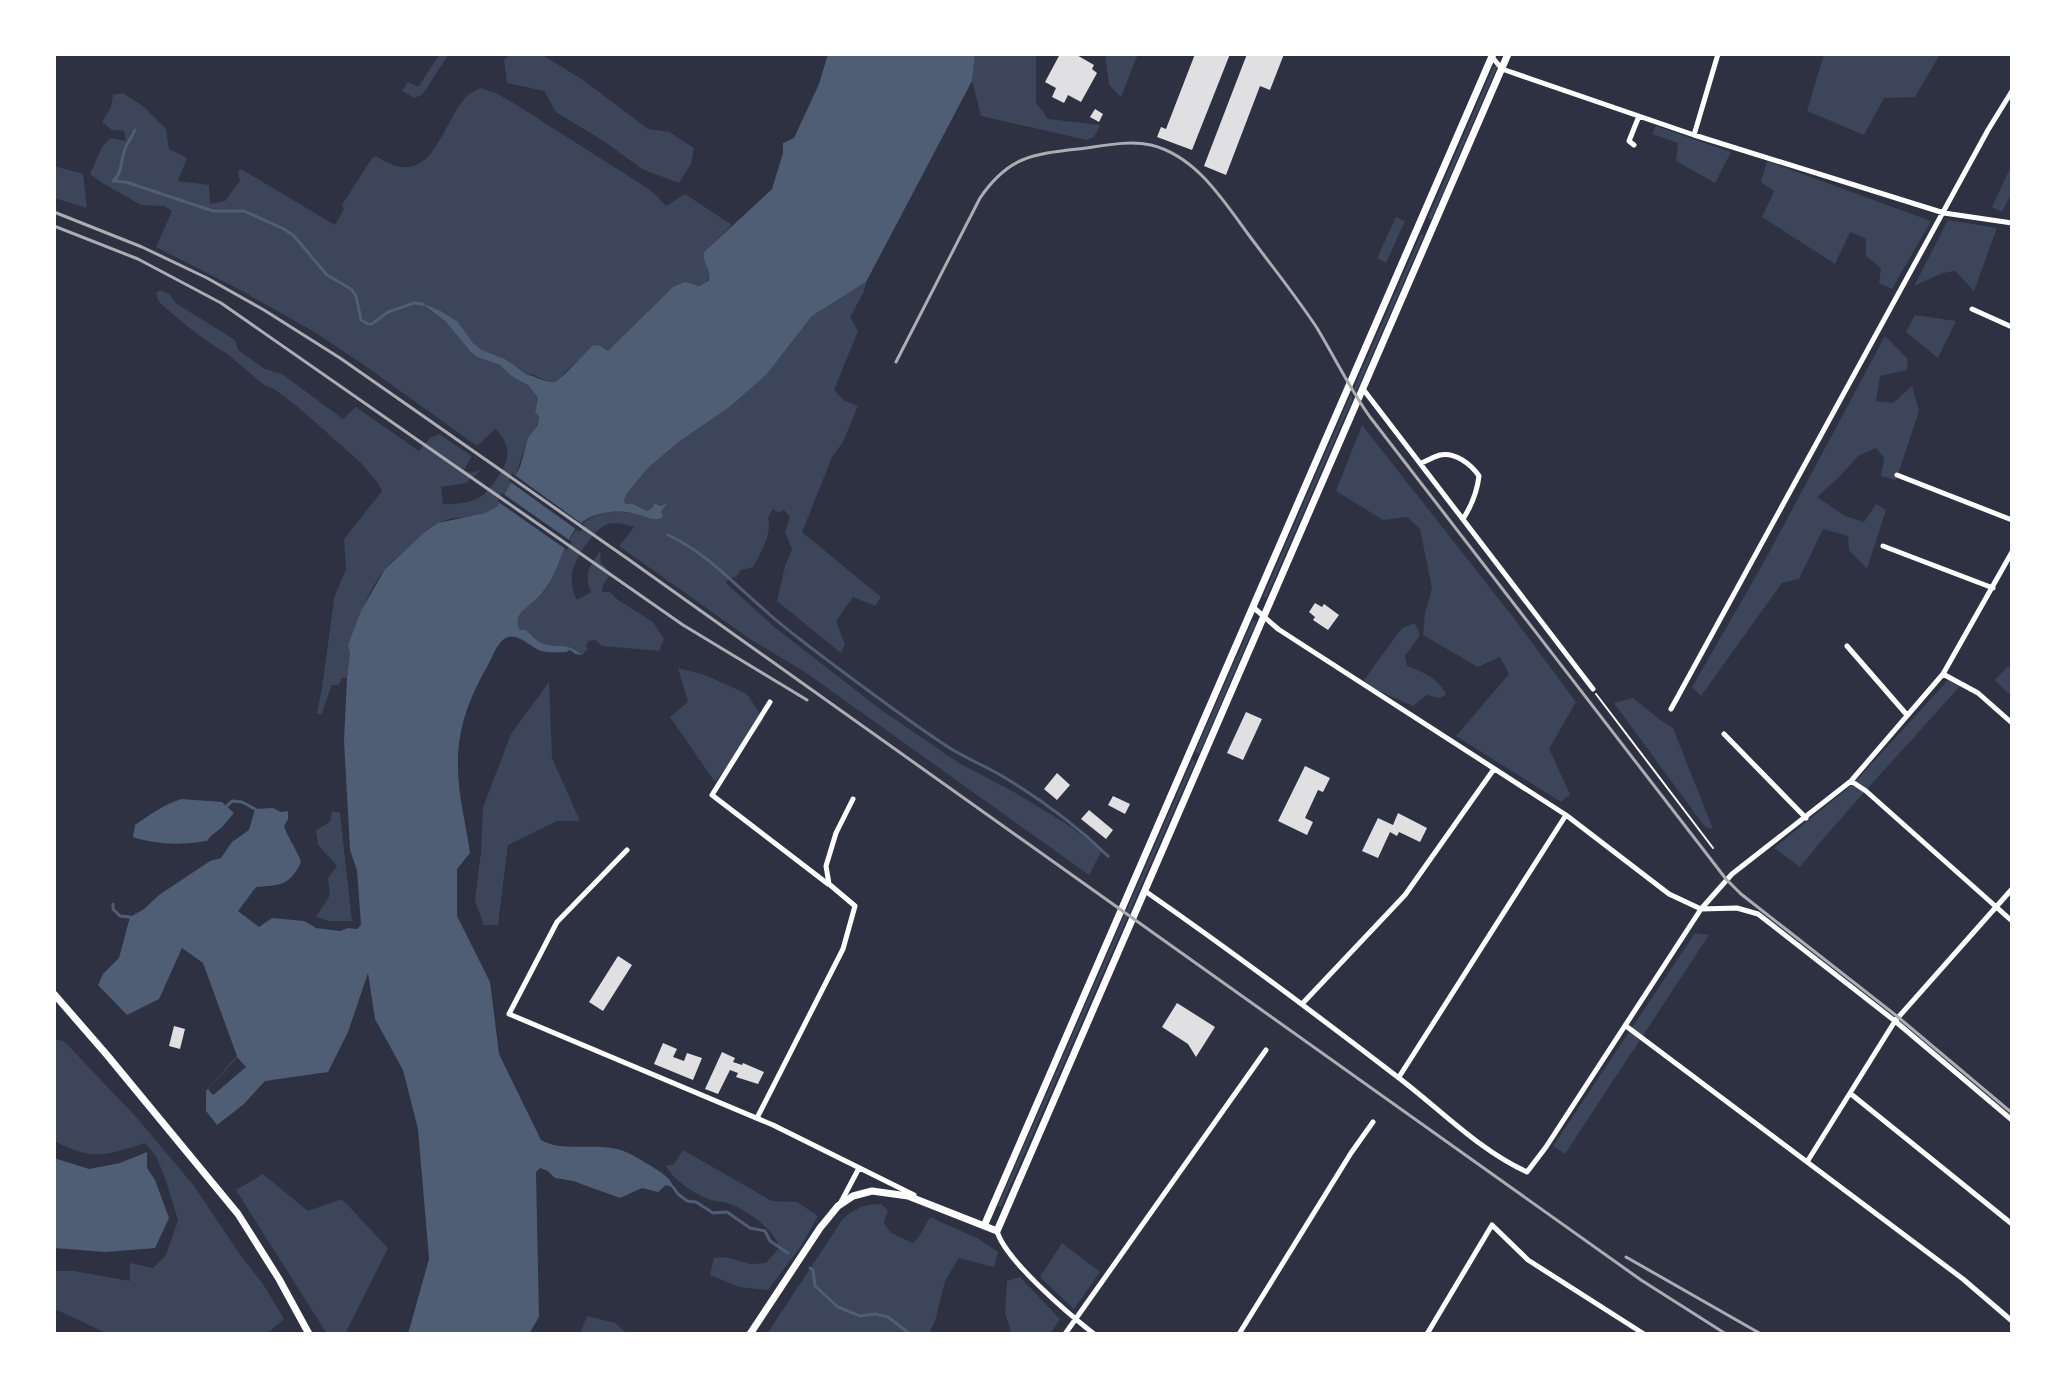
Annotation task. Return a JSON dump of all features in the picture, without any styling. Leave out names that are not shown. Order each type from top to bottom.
[{"type":"main road","points":[[750,1334],[820,1228],[838,1206],[859,1193],[879,1191],[908,1196],[997,1231],[1508,54]]},
{"type":"main road","points":[[984,1226],[1492,55]]},
{"type":"main road","points":[[54,994],[238,1214],[309,1334]]},
{"type":"street","points":[[1694,135],[1718,54]]},
{"type":"street","points":[[1492,55],[1502,69],[1694,135],[1944,213],[2012,223]]},
{"type":"street","points":[[1671,709],[2012,91]]},
{"type":"street","points":[[1634,145],[1629,141],[1639,116]]},
{"type":"street","points":[[1972,309],[2012,327]]},
{"type":"street","points":[[1363,389],[1593,689]]},
{"type":"street","points":[[1420,463],[1443,454],[1462,459],[1474,468],[1479,476],[1477,493],[1463,519]]},
{"type":"street","points":[[1897,475],[2012,520]]},
{"type":"street","points":[[1883,546],[1993,588]]},
{"type":"street","points":[[1145,891],[1302,1004],[1492,1151],[1527,1172],[1701,909],[1726,879],[1851,781],[1943,674],[2009,565],[2012,552]]},
{"type":"street","points":[[1253,607],[1278,629],[1566,815],[1669,894],[1701,909],[1737,908],[1758,914],[1895,1021],[2012,1120]]},
{"type":"street","points":[[1847,646],[1907,715]]},
{"type":"street","points":[[1943,674],[1978,693],[2012,723]]},
{"type":"street","points":[[757,1118],[843,949],[855,906],[712,795],[770,702]]},
{"type":"street","points":[[1724,734],[1806,818]]},
{"type":"street","points":[[1302,1004],[1405,895],[1494,769]]},
{"type":"street","points":[[1851,781],[2012,921]]},
{"type":"street","points":[[829,884],[826,866],[836,833],[853,799]]},
{"type":"street","points":[[1399,1077],[1566,815]]},
{"type":"street","points":[[627,850],[557,922],[509,1014],[757,1118],[937,1207]]},
{"type":"street","points":[[1807,1162],[1895,1021],[2012,889]]},
{"type":"street","points":[[1626,1026],[1963,1279],[2012,1321]]},
{"type":"street","points":[[1065,1334],[1266,1050]]},
{"type":"street","points":[[1851,1094],[2012,1224]]},
{"type":"street","points":[[1239,1334],[1373,1122]]},
{"type":"street","points":[[838,1206],[859,1168]]},
{"type":"street","points":[[879,1191],[884,1180]]},
{"type":"street","points":[[1427,1334],[1492,1225],[1528,1260],[1644,1334]]},
{"type":"street","points":[[997,1231],[999,1240],[1010,1255],[1094,1334]]},
{"type":"path","points":[[1593,689],[1713,848]]},
{"type":"shaded area","points":[[440,54],[449,54],[422,95],[414,98],[402,91],[408,82],[418,87]]},
{"type":"shaded area","points":[[510,54],[541,54],[586,82],[648,129],[669,132],[694,148],[691,164],[679,183],[642,169],[556,112],[544,91],[507,83],[504,60]]},
{"type":"shaded area","points":[[828,54],[975,54],[972,81],[866,282],[812,316],[767,374],[728,408],[648,468],[624,500],[625,504],[633,504],[647,511],[654,503],[661,506],[667,503],[660,519],[609,512],[593,516],[577,527],[550,582],[521,613],[518,625],[520,630],[526,630],[540,642],[572,648],[582,655],[570,650],[541,651],[517,638],[504,639],[475,690],[460,740],[459,788],[470,853],[457,869],[457,916],[490,982],[499,1054],[541,1140],[558,1146],[621,1150],[662,1173],[674,1188],[666,1185],[658,1192],[642,1188],[620,1198],[573,1181],[555,1178],[540,1168],[536,1172],[539,1317],[529,1334],[408,1334],[429,1259],[418,1129],[403,1070],[375,1019],[368,973],[348,1032],[328,1072],[265,1081],[244,1104],[217,1125],[206,1111],[206,1091],[237,1056],[203,963],[182,948],[159,999],[127,1015],[98,985],[103,974],[119,958],[130,917],[210,861],[221,858],[232,842],[249,830],[255,809],[288,811],[284,826],[301,862],[293,876],[283,883],[256,887],[238,911],[259,927],[272,918],[304,921],[316,928],[340,931],[357,929],[361,925],[357,870],[350,850],[344,741],[348,645],[361,611],[385,569],[438,523],[485,513],[498,506],[520,467],[528,438],[537,426],[539,417],[535,412],[538,398],[529,386],[500,365],[477,357],[446,322],[421,303],[458,322],[482,350],[505,359],[528,375],[547,381],[557,381],[593,345],[608,351],[673,287],[685,282],[699,286],[708,281],[704,252],[772,189],[783,143],[794,138],[819,84]]},
{"type":"shaded area","points":[[975,54],[1036,54],[1036,102],[1048,119],[1100,125],[1094,137],[1087,140],[981,116],[972,81]]},
{"type":"shaded area","points":[[1105,54],[1138,54],[1121,97],[1109,85]]},
{"type":"shaded area","points":[[1824,54],[1940,54],[1915,97],[1884,98],[1864,135],[1807,111]]},
{"type":"shaded area","points":[[1494,65],[1497,67],[1431,220],[1428,218]]},
{"type":"shaded area","points":[[480,88],[515,104],[644,186],[666,206],[685,194],[732,225],[704,252],[709,272],[705,284],[695,286],[685,282],[608,351],[600,346],[555,382],[529,375],[505,359],[482,350],[458,322],[441,311],[424,306],[446,322],[477,357],[500,365],[529,386],[538,398],[535,412],[538,421],[510,490],[500,504],[482,515],[454,518],[437,524],[394,560],[376,581],[358,621],[347,678],[342,678],[339,685],[332,685],[321,715],[317,713],[334,598],[346,569],[344,539],[382,491],[361,463],[298,407],[190,328],[158,300],[156,293],[160,290],[169,294],[177,304],[235,340],[238,350],[265,369],[282,374],[343,419],[356,407],[419,451],[430,438],[439,434],[472,456],[464,470],[471,473],[481,470],[466,483],[441,487],[443,504],[467,502],[485,493],[505,463],[506,443],[495,429],[477,446],[316,333],[156,247],[172,211],[164,206],[141,205],[90,174],[102,147],[110,138],[126,141],[124,131],[112,130],[102,122],[111,107],[113,95],[123,93],[144,107],[166,129],[169,149],[187,158],[178,181],[209,185],[210,204],[225,201],[240,181],[238,172],[241,169],[335,225],[344,209],[342,205],[372,158],[376,156],[395,165],[409,167],[421,162],[431,153],[464,99]]},
{"type":"shaded area","points":[[1656,126],[1731,152],[1715,183],[1676,161],[1678,143],[1652,134]]},
{"type":"shaded area","points":[[1767,161],[1931,221],[1892,289],[1879,283],[1881,268],[1866,256],[1866,239],[1850,232],[1835,264],[1762,217],[1774,191],[1761,182]]},
{"type":"shaded area","points":[[2012,164],[2012,192],[2002,212],[1992,207]]},
{"type":"shaded area","points":[[54,166],[83,174],[87,208],[54,198]]},
{"type":"shaded area","points":[[1396,217],[1405,221],[1386,263],[1377,258]]},
{"type":"shaded area","points":[[1948,220],[1997,228],[1974,291],[1955,271],[1914,286]]},
{"type":"shaded area","points":[[1421,234],[1424,235],[1356,392],[1354,388]]},
{"type":"shaded area","points":[[866,282],[850,317],[858,331],[834,390],[843,400],[858,406],[843,442],[832,457],[802,532],[881,597],[875,606],[853,597],[836,621],[845,644],[841,653],[777,601],[792,549],[785,532],[790,517],[784,510],[778,513],[773,509],[768,518],[765,543],[753,567],[741,570],[726,583],[773,626],[880,709],[959,763],[1065,823],[1102,850],[1089,875],[805,672],[750,639],[619,546],[634,527],[611,523],[597,532],[576,562],[572,575],[573,588],[577,600],[591,592],[588,574],[600,551],[601,563],[611,573],[602,592],[610,592],[653,622],[664,639],[659,651],[602,646],[595,640],[589,641],[588,649],[582,655],[572,648],[540,642],[517,626],[521,613],[550,583],[564,548],[584,523],[605,513],[661,514],[661,506],[657,504],[647,511],[633,504],[625,504],[627,492],[648,468],[680,441],[767,374],[812,316]]},
{"type":"shaded area","points":[[1915,315],[1956,321],[1938,358],[1906,332]]},
{"type":"shaded area","points":[[1885,336],[1908,359],[1907,370],[1880,376],[1876,401],[1893,403],[1912,386],[1919,411],[1896,480],[1881,476],[1884,458],[1876,448],[1858,456],[1817,497],[1845,516],[1864,522],[1876,504],[1886,510],[1867,569],[1849,550],[1848,536],[1823,529],[1799,579],[1782,583],[1701,696],[1692,687],[1764,562]]},
{"type":"shaded area","points":[[1351,394],[1353,398],[1266,598],[1263,597]]},
{"type":"shaded area","points":[[1362,425],[1576,702],[1549,749],[1570,794],[1561,802],[1456,736],[1509,674],[1500,657],[1478,667],[1423,635],[1432,588],[1420,529],[1407,517],[1383,520],[1336,491]]},
{"type":"shaded area","points":[[1253,620],[1256,622],[1199,754],[1195,752]]},
{"type":"shaded area","points":[[1415,623],[1420,635],[1405,656],[1407,666],[1435,680],[1446,695],[1439,698],[1427,695],[1413,706],[1370,687],[1364,680],[1402,628]]},
{"type":"shaded area","points":[[2008,666],[2012,666],[2012,690],[2009,694],[1995,680]]},
{"type":"shaded area","points":[[678,668],[705,675],[747,694],[764,720],[715,782],[670,717],[688,702]]},
{"type":"shaded area","points":[[1949,679],[1962,684],[1800,867],[1774,848],[1854,783]]},
{"type":"shaded area","points":[[549,682],[552,758],[580,821],[557,821],[508,845],[498,925],[484,925],[475,901],[483,807],[511,734]]},
{"type":"shaded area","points":[[1633,698],[1673,728],[1713,829],[1705,827],[1614,703]]},
{"type":"shaded area","points":[[1192,760],[1195,762],[1001,1207],[998,1206]]},
{"type":"shaded area","points":[[181,799],[222,802],[234,813],[207,841],[170,844],[133,837],[135,825]]},
{"type":"shaded area","points":[[332,811],[340,813],[352,921],[328,921],[316,917],[330,895],[328,878],[337,866],[318,845],[316,830],[330,822]]},
{"type":"shaded area","points":[[1695,933],[1709,935],[1565,1154],[1553,1146]]},
{"type":"shaded area","points":[[54,1039],[64,1041],[137,1118],[194,1186],[284,1319],[267,1334],[108,1334],[57,1310],[54,1315],[54,1271],[74,1271],[130,1281],[130,1263],[153,1268],[166,1255],[178,1220],[157,1158],[145,1143],[109,1153],[90,1154],[54,1141]]},
{"type":"shaded area","points":[[683,1150],[772,1201],[797,1202],[818,1216],[801,1246],[768,1290],[739,1287],[710,1275],[714,1258],[725,1257],[751,1264],[766,1263],[779,1248],[768,1230],[748,1213],[698,1194],[674,1177],[666,1166],[674,1164]]},
{"type":"shaded area","points":[[147,1152],[147,1168],[155,1180],[169,1218],[155,1248],[105,1252],[54,1248],[54,1158],[89,1169],[120,1163]]},
{"type":"shaded area","points":[[263,1174],[308,1211],[342,1199],[388,1248],[345,1334],[327,1334],[236,1190]]},
{"type":"shaded area","points":[[881,1204],[888,1210],[884,1223],[891,1233],[913,1243],[930,1217],[979,1239],[998,1252],[994,1267],[959,1258],[945,1281],[929,1334],[767,1334],[842,1220],[860,1208]]},
{"type":"shaded area","points":[[1062,1243],[1100,1272],[1074,1309],[1040,1277]]},
{"type":"shaded area","points":[[1020,1277],[1060,1319],[1050,1334],[1012,1334],[1005,1314],[1007,1281]]},
{"type":"shaded area","points":[[587,1316],[615,1323],[628,1334],[580,1334]]},
{"type":"pier","points":[[512,473],[585,526],[580,532],[509,481]]},
{"type":"pier","points":[[502,493],[572,542],[567,550],[497,501]]},
{"type":"pier","points":[[237,1057],[246,1067],[213,1095],[208,1089]]},
{"type":"building","points":[[1060,54],[1075,54],[1094,65],[1092,69],[1097,73],[1081,102],[1068,95],[1064,103],[1052,97],[1056,88],[1045,82]]},
{"type":"building","points":[[1195,54],[1230,54],[1192,150],[1157,137],[1161,127],[1166,129]]},
{"type":"building","points":[[1247,54],[1284,54],[1270,90],[1260,86],[1226,175],[1204,166]]},
{"type":"building","points":[[1095,109],[1103,114],[1099,122],[1090,117]]},
{"type":"building","points":[[1315,603],[1322,607],[1324,604],[1339,615],[1328,630],[1313,620],[1315,617],[1309,612]]},
{"type":"building","points":[[1246,712],[1262,719],[1243,760],[1227,753]]},
{"type":"building","points":[[1305,766],[1330,778],[1323,792],[1318,790],[1305,818],[1313,822],[1307,835],[1278,821]]},
{"type":"building","points":[[1057,773],[1070,785],[1057,800],[1044,789]]},
{"type":"building","points":[[1113,796],[1130,804],[1125,814],[1108,805]]},
{"type":"building","points":[[1089,810],[1113,830],[1106,839],[1081,819]]},
{"type":"building","points":[[1398,813],[1427,828],[1420,842],[1399,832],[1397,836],[1390,832],[1378,858],[1362,851],[1378,818],[1393,825]]},
{"type":"building","points":[[618,956],[632,965],[603,1011],[589,1002]]},
{"type":"building","points":[[1177,1003],[1215,1027],[1196,1057],[1188,1044],[1162,1027]]},
{"type":"building","points":[[174,1026],[185,1029],[180,1049],[169,1046]]},
{"type":"building","points":[[663,1043],[677,1049],[673,1057],[684,1061],[687,1053],[702,1058],[693,1080],[654,1064]]},
{"type":"building","points":[[722,1052],[735,1058],[733,1062],[764,1072],[758,1084],[736,1077],[738,1073],[730,1070],[718,1094],[705,1089]]},
{"type":"waterway","points":[[135,130],[113,181],[126,182],[213,211],[244,211],[284,229],[294,236],[327,275],[351,289],[356,296],[361,320],[368,324],[388,312],[414,303],[423,304]]},
{"type":"waterway","points":[[668,535],[708,560],[783,626],[878,698],[948,747],[1034,796],[1108,856]]},
{"type":"waterway","points":[[227,806],[232,801],[242,802],[255,809]]},
{"type":"waterway","points":[[113,904],[113,909],[120,916],[130,917]]},
{"type":"waterway","points":[[673,1187],[687,1201],[696,1202],[713,1213],[727,1212],[750,1228],[765,1231],[770,1241],[788,1253]]},
{"type":"waterway","points":[[810,1268],[815,1286],[838,1307],[860,1316],[875,1314],[888,1317],[910,1334]]},
{"type":"railway","points":[[896,362],[980,198],[990,184],[1011,166],[1047,153],[1124,143],[1151,145],[1182,159],[1207,181],[1229,207],[1309,316],[1370,417],[1726,879],[2012,1113]]},
{"type":"railway","points":[[54,212],[142,247],[207,278],[340,358],[628,559],[1641,1280],[1726,1334]]},
{"type":"railway","points":[[54,226],[138,259],[221,303],[683,625],[807,700]]},
{"type":"railway","points":[[1626,1257],[1761,1334]]}]
